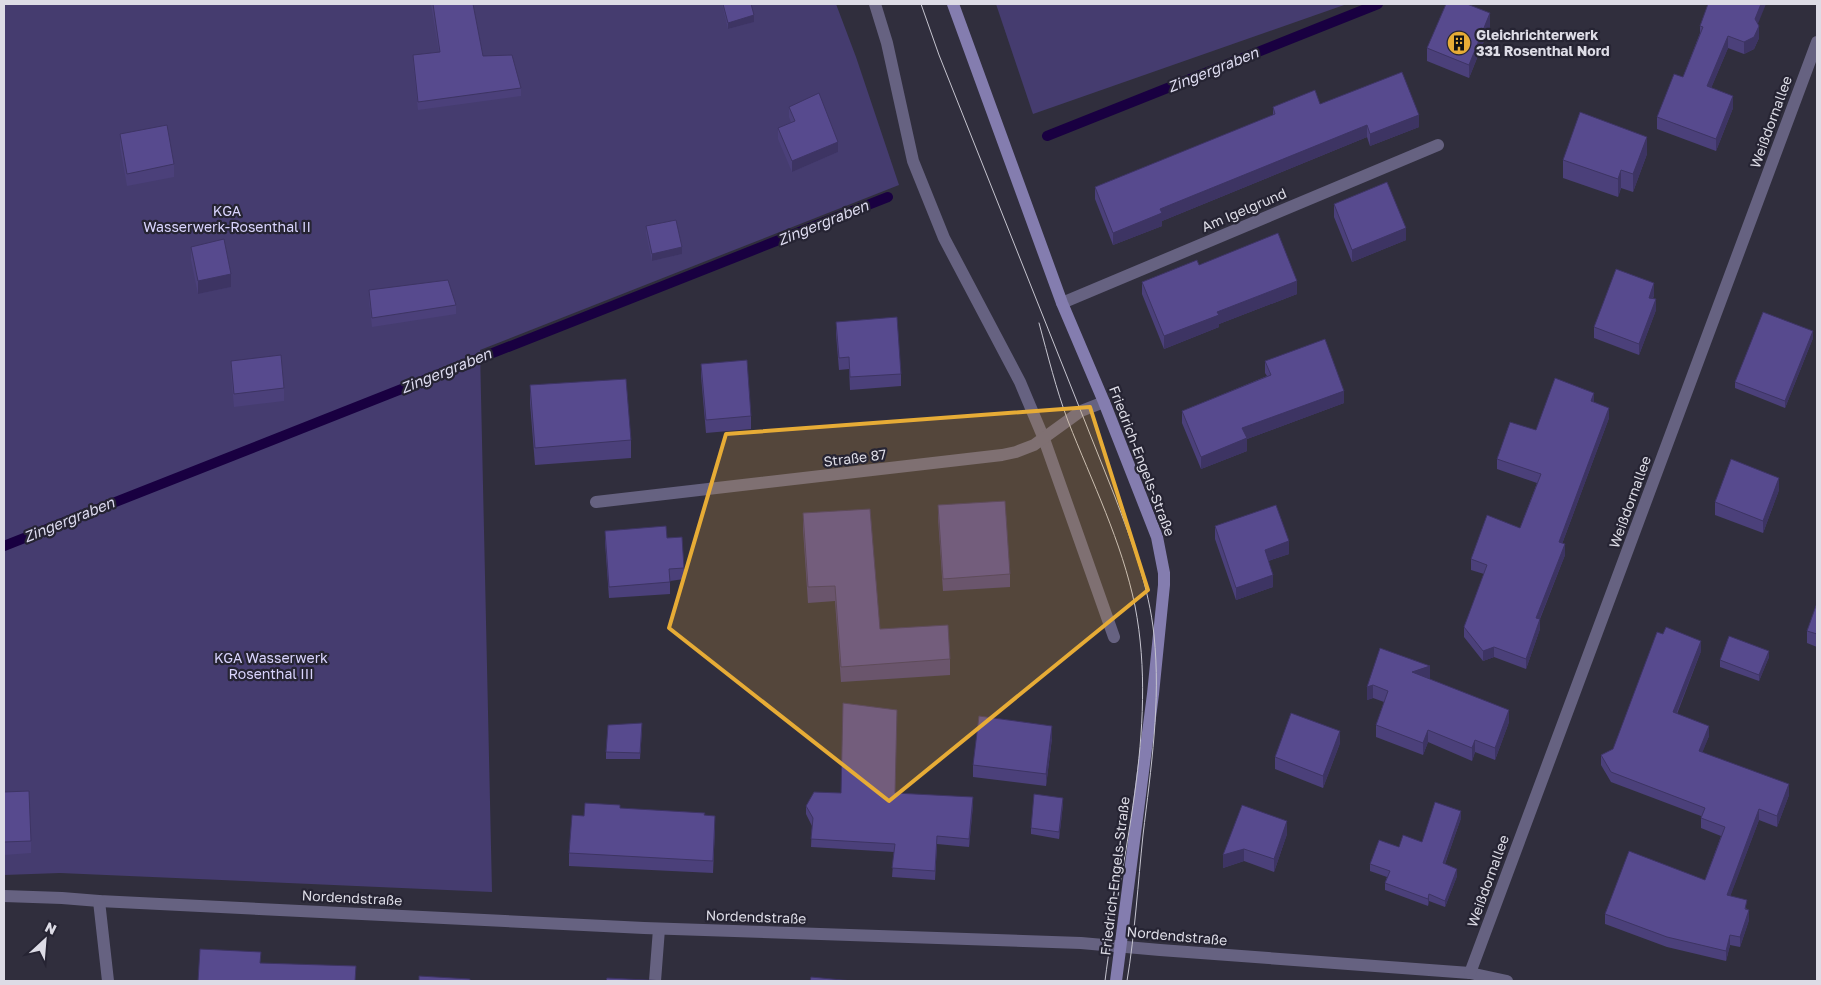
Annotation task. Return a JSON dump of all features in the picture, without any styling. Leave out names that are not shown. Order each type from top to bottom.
[{"type":"main road","name":"Friedrich-Engels-Straße","points":[[953,4],[1062,303],[1104,402],[1157,537],[1164,573],[1153,694],[1116,981]]},
{"type":"street","points":[[875,4],[887,43],[913,161],[944,238],[1020,382],[1044,438],[1114,637]]},
{"type":"street","name":"Weißdornallee","points":[[1470,973],[1817,42]]},
{"type":"street","name":"Am Igelgrund","points":[[1062,303],[1438,145]]},
{"type":"street","name":"Straße 87","points":[[596,502],[1002,456],[1025,449],[1044,438],[1081,411],[1104,402]]},
{"type":"street","name":"Nordendstraße","points":[[4,896],[660,929],[1081,943],[1470,973],[1507,981]]},
{"type":"street","points":[[99,901],[108,981]]},
{"type":"street","points":[[655,981],[660,929]]},
{"type":"highlighted area","points":[[1090,407],[1148,590],[889,801],[669,628],[726,434]]},
{"type":"green space","points":[[4,4],[836,4],[899,185],[480,350],[492,892],[60,873],[4,875]]},
{"type":"green space","points":[[996,4],[1347,4],[1033,114]]},
{"type":"building","points":[[433,4],[473,4],[483,56],[512,55],[521,88],[418,102],[413,55],[440,52]]},
{"type":"building","points":[[723,4],[751,4],[754,15],[728,23]]},
{"type":"building","name":"Gleichrichterwerk 331 Rosenthal Nord","points":[[1446,4],[1467,4],[1490,13],[1469,65],[1427,48]]},
{"type":"building","points":[[1708,4],[1761,4],[1755,19],[1759,26],[1754,37],[1744,42],[1728,36],[1707,86],[1733,96],[1716,139],[1657,117],[1674,74],[1683,77],[1703,27],[1700,26]]},
{"type":"building","points":[[1402,72],[1419,115],[1370,134],[1367,125],[1160,209],[1162,213],[1113,233],[1095,187],[1275,114],[1273,107],[1315,90],[1320,104]]},
{"type":"building","points":[[819,93],[838,142],[792,161],[778,128],[795,121],[789,107]]},
{"type":"building","points":[[1580,112],[1647,137],[1633,174],[1621,170],[1618,179],[1563,160]]},
{"type":"building","points":[[167,125],[174,164],[127,174],[120,134]]},
{"type":"building","points":[[1387,182],[1406,228],[1352,250],[1334,204]]},
{"type":"building","points":[[676,220],[682,247],[652,254],[646,226]]},
{"type":"building","points":[[1278,233],[1297,281],[1217,312],[1219,315],[1164,336],[1142,282],[1197,260],[1199,265]]},
{"type":"building","points":[[224,239],[231,274],[198,281],[191,247]]},
{"type":"building","points":[[1616,269],[1654,283],[1649,298],[1656,299],[1639,344],[1594,327]]},
{"type":"building","points":[[448,280],[456,305],[372,318],[369,290]]},
{"type":"building","points":[[1763,312],[1813,331],[1785,401],[1735,382]]},
{"type":"building","points":[[897,317],[901,374],[850,377],[849,357],[839,358],[836,322]]},
{"type":"building","points":[[1325,339],[1344,391],[1242,428],[1247,438],[1201,457],[1182,411],[1271,375],[1265,361]]},
{"type":"building","points":[[281,355],[284,388],[234,394],[231,361]]},
{"type":"building","points":[[747,360],[751,416],[706,420],[701,364]]},
{"type":"building","points":[[1555,378],[1594,393],[1591,401],[1609,408],[1559,542],[1565,544],[1536,618],[1540,619],[1526,659],[1494,647],[1483,651],[1464,627],[1487,565],[1471,559],[1487,515],[1520,528],[1541,474],[1497,459],[1510,422],[1536,430]]},
{"type":"building","points":[[626,379],[631,440],[535,448],[530,385]]},
{"type":"building","points":[[1731,459],[1779,478],[1763,521],[1715,502]]},
{"type":"building","points":[[1005,501],[1010,574],[943,579],[938,505]]},
{"type":"building","points":[[1276,505],[1289,541],[1265,550],[1273,575],[1236,588],[1215,526]]},
{"type":"building","points":[[870,509],[880,629],[948,625],[950,659],[841,667],[835,586],[808,587],[803,513]]},
{"type":"building","points":[[666,526],[667,538],[682,537],[684,568],[669,569],[670,582],[609,587],[605,531]]},
{"type":"building","points":[[1817,603],[1817,634],[1807,631]]},
{"type":"building","points":[[1666,627],[1701,641],[1673,712],[1709,726],[1699,751],[1789,784],[1777,816],[1759,809],[1727,895],[1747,900],[1745,909],[1749,910],[1740,937],[1730,935],[1726,951],[1667,937],[1605,914],[1629,851],[1705,880],[1725,827],[1701,818],[1705,808],[1611,772],[1601,755],[1613,749],[1657,632],[1663,634]]},
{"type":"building","points":[[1729,636],[1769,651],[1759,675],[1720,660]]},
{"type":"building","points":[[1380,648],[1430,666],[1412,672],[1509,710],[1495,748],[1475,740],[1472,748],[1428,730],[1423,743],[1376,725],[1388,691],[1373,685],[1367,687]]},
{"type":"building","points":[[843,703],[897,710],[895,793],[973,797],[969,839],[937,836],[935,871],[892,868],[895,844],[811,839],[813,818],[806,806],[814,792],[841,793]]},
{"type":"building","points":[[1291,713],[1340,731],[1323,776],[1275,757]]},
{"type":"building","points":[[979,716],[1052,726],[1046,774],[973,765]]},
{"type":"building","points":[[642,723],[640,753],[606,752],[608,725]]},
{"type":"building","points":[[29,791],[31,841],[4,842],[4,792]]},
{"type":"building","points":[[1034,794],[1063,798],[1059,832],[1031,828]]},
{"type":"building","points":[[1435,802],[1461,811],[1443,863],[1457,869],[1445,901],[1429,894],[1428,899],[1385,883],[1390,871],[1370,864],[1379,840],[1399,847],[1403,835],[1422,842]]},
{"type":"building","points":[[585,803],[620,805],[620,808],[705,813],[704,815],[715,816],[713,861],[569,853],[572,815],[584,816]]},
{"type":"building","points":[[1242,805],[1287,821],[1274,859],[1244,849],[1223,855]]},
{"type":"building","points":[[200,949],[261,952],[260,963],[356,966],[355,981],[198,981]]},
{"type":"building","points":[[419,976],[470,979],[470,981],[419,981]]},
{"type":"building","points":[[811,977],[853,981],[810,981]]},
{"type":"building","points":[[607,978],[666,981],[606,981]]},
{"type":"waterway","name":"Zingergraben","points":[[1047,136],[1378,4]]},
{"type":"waterway","name":"Zingergraben","points":[[4,546],[888,197]]},
{"type":"tram line","points":[[921,4],[939,55],[1115,497],[1144,582],[1152,617],[1156,660],[1156,710],[1127,981]]},
{"type":"tram line","points":[[1039,323],[1064,409],[1106,512],[1122,559],[1135,606],[1141,653],[1143,700],[1135,794],[1105,981]]},
{"type":"place","name":"Gleichrichterwerk 331 Rosenthal Nord","points":[[1459,43]]},
{"type":"park label","name":"KGA Wasserwerk-Rosenthal II","points":[[227,220]]},
{"type":"park label","name":"KGA Wasserwerk Rosenthal III","points":[[271,666]]}]
